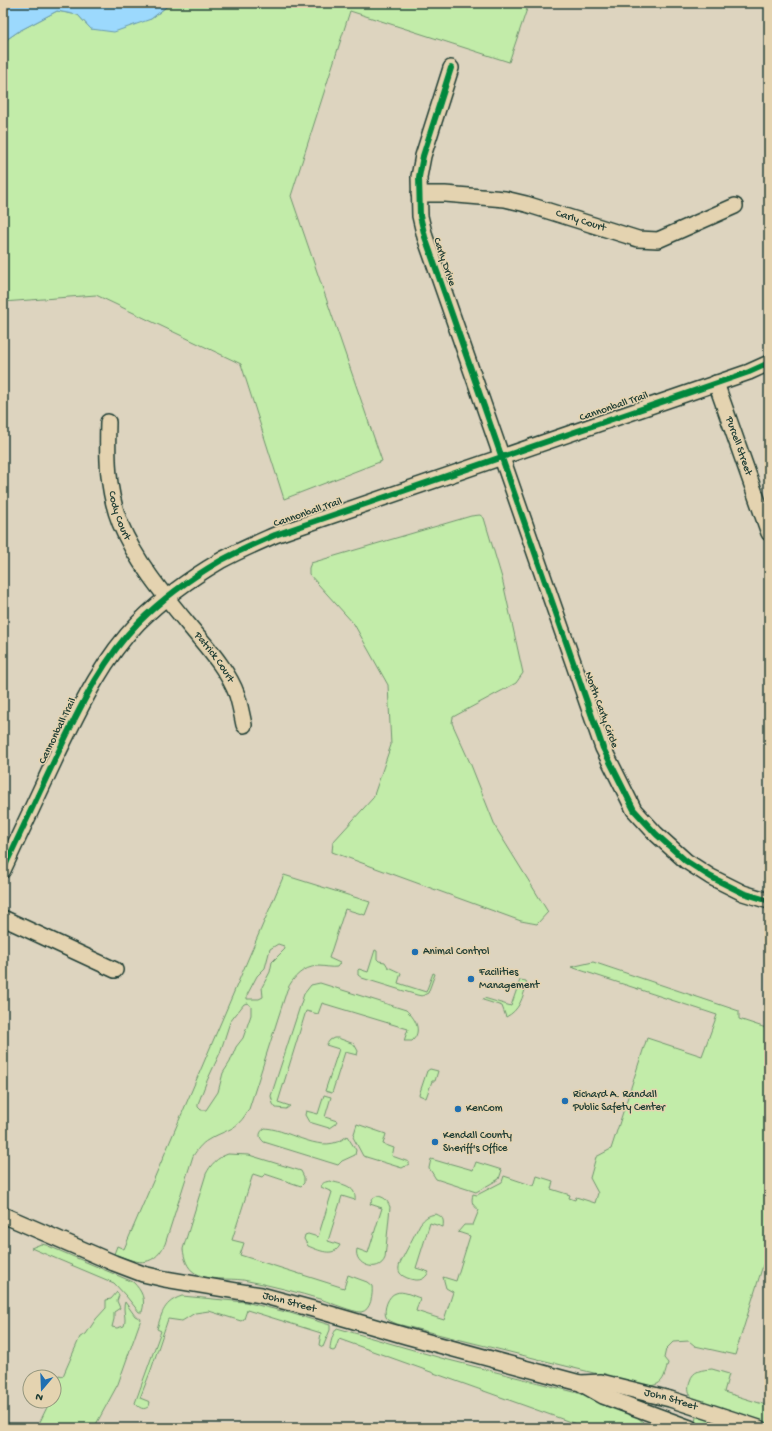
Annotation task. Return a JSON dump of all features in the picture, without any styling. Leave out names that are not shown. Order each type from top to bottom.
[{"type":"street","name":"Carly Drive","points":[[451,68],[423,156],[419,194],[420,216],[424,237],[502,457]]},
{"type":"street","name":"Carly Court","points":[[419,194],[445,194],[505,199],[526,204],[638,239],[658,240],[734,206]]},
{"type":"street","name":"Cannonball Trail","points":[[3,870],[81,705],[97,677],[112,655],[132,631],[183,585],[220,561],[275,535],[749,372],[769,363]]},
{"type":"street","name":"Purcell Street","points":[[716,383],[769,533]]},
{"type":"street","name":"Cody Court","points":[[108,422],[108,469],[112,497],[118,516],[131,546],[167,598]]},
{"type":"street","name":"North Carly Circle","points":[[502,457],[603,748],[634,810],[656,834],[686,861],[710,877],[742,893],[769,901]]},
{"type":"street","name":"Patrick Court","points":[[167,598],[223,670],[237,695],[244,725]]},
{"type":"street","points":[[3,918],[115,970]]},
{"type":"street","name":"John Street","points":[[3,1215],[143,1274],[261,1295],[580,1383],[603,1396],[690,1428]]},
{"type":"street","name":"John Street","points":[[580,1383],[601,1382],[670,1399],[759,1428]]},
{"type":"green space","points":[[171,3],[529,3],[509,62],[350,11],[291,196],[382,461],[284,499],[241,364],[96,295],[3,302],[3,42],[19,31],[57,11],[78,15],[91,29],[151,19]]},
{"type":"green space","points":[[480,515],[484,518],[502,578],[523,673],[516,683],[453,717],[452,723],[471,765],[496,828],[548,912],[537,924],[521,921],[332,852],[333,842],[373,798],[391,745],[388,685],[354,624],[309,574],[311,563],[471,516]]},
{"type":"green space","points":[[284,875],[370,902],[365,915],[345,909],[329,958],[340,963],[337,967],[318,966],[308,968],[295,977],[289,985],[249,1109],[236,1126],[206,1142],[199,1147],[193,1156],[165,1244],[160,1252],[149,1261],[142,1262],[114,1254],[117,1246],[124,1249]],"holes":[[[278,944],[284,946],[285,949],[272,962],[270,972],[262,987],[263,997],[259,999],[247,999],[247,995],[257,976],[265,968],[270,949]],[[248,1003],[251,1007],[251,1015],[243,1038],[236,1047],[230,1062],[223,1073],[218,1092],[206,1110],[201,1110],[198,1107],[198,1104],[220,1053],[230,1022],[244,1004]]]},
{"type":"green space","points":[[375,950],[377,951],[377,959],[379,961],[385,962],[388,967],[401,973],[398,983],[426,992],[433,973],[435,974],[428,993],[422,996],[417,995],[362,978],[358,975],[359,969],[368,972]]},
{"type":"green space","points":[[593,962],[739,1011],[739,1019],[769,1029],[769,1246],[735,1355],[695,1346],[689,1341],[673,1342],[666,1349],[664,1358],[668,1363],[664,1377],[659,1383],[652,1386],[646,1386],[397,1324],[388,1320],[385,1314],[387,1303],[393,1294],[402,1292],[420,1298],[416,1311],[444,1320],[453,1292],[446,1288],[443,1277],[456,1281],[470,1236],[458,1232],[464,1225],[473,1225],[479,1210],[473,1203],[473,1194],[477,1195],[502,1182],[504,1176],[534,1186],[537,1176],[553,1181],[551,1189],[570,1195],[569,1198],[575,1200],[576,1197],[595,1203],[598,1193],[590,1178],[596,1157],[611,1149],[647,1038],[702,1056],[717,1015],[571,967]]},
{"type":"green space","points":[[520,980],[526,981],[527,984],[522,999],[514,1011],[506,1017],[502,1006],[483,1000],[484,998],[511,1006]]},
{"type":"green space","points":[[320,983],[406,1010],[415,1021],[417,1033],[412,1041],[404,1041],[408,1029],[322,1003],[318,1014],[306,1011],[278,1102],[290,1106],[286,1109],[276,1108],[273,1104],[271,1096],[304,994],[311,985]]},
{"type":"green space","points":[[334,1038],[354,1044],[358,1051],[357,1055],[345,1052],[332,1093],[325,1091],[339,1049],[326,1045]]},
{"type":"green space","points":[[430,1069],[438,1071],[435,1081],[432,1081],[426,1098],[419,1095],[427,1071]]},
{"type":"green space","points":[[324,1095],[331,1097],[325,1117],[337,1121],[329,1128],[309,1122],[305,1115],[306,1111],[318,1114]]},
{"type":"green space","points":[[357,1124],[386,1134],[383,1144],[394,1148],[392,1156],[409,1162],[409,1164],[402,1168],[363,1156],[353,1137]]},
{"type":"green space","points":[[265,1128],[286,1133],[307,1141],[328,1144],[338,1142],[347,1136],[356,1150],[355,1155],[342,1161],[338,1165],[264,1142],[260,1135],[261,1131]]},
{"type":"green space","points":[[228,1154],[249,1155],[301,1171],[304,1177],[304,1183],[301,1186],[265,1174],[262,1177],[253,1174],[232,1240],[244,1243],[240,1255],[344,1288],[348,1275],[367,1282],[372,1286],[372,1297],[367,1309],[357,1312],[313,1297],[263,1284],[243,1280],[219,1279],[200,1276],[188,1266],[183,1249],[206,1174],[215,1162]]},
{"type":"green space","points":[[431,1159],[473,1170],[476,1162],[502,1170],[499,1179],[476,1192],[436,1179],[429,1168]]},
{"type":"green space","points":[[330,1181],[343,1184],[351,1188],[355,1195],[355,1200],[342,1196],[328,1241],[340,1245],[334,1251],[326,1252],[308,1246],[304,1239],[305,1235],[308,1234],[318,1237],[332,1192],[321,1187],[323,1183]]},
{"type":"green space","points":[[377,1196],[385,1199],[390,1207],[385,1258],[378,1266],[367,1266],[359,1259],[357,1249],[368,1253],[382,1208],[370,1204],[373,1198]]},
{"type":"green space","points":[[436,1214],[442,1219],[443,1227],[430,1223],[416,1268],[429,1272],[423,1279],[420,1280],[407,1278],[399,1271],[400,1263],[420,1224],[427,1217]]},
{"type":"green space","points":[[41,1244],[133,1282],[139,1289],[143,1299],[144,1303],[142,1312],[139,1312],[114,1283],[31,1248]]},
{"type":"green space","points":[[117,1292],[119,1295],[117,1301],[120,1308],[114,1312],[112,1327],[117,1328],[124,1326],[125,1302],[135,1316],[141,1319],[118,1384],[94,1428],[37,1428],[46,1409],[62,1409],[62,1376],[80,1337],[86,1334],[96,1319],[106,1308],[106,1300],[111,1299]]},
{"type":"green space","points":[[182,1296],[245,1302],[330,1325],[330,1330],[323,1347],[319,1345],[321,1333],[247,1310],[244,1319],[241,1321],[209,1311],[195,1313],[182,1321],[168,1319],[140,1398],[150,1402],[149,1406],[142,1408],[135,1403],[161,1331],[157,1329],[160,1318],[165,1308],[171,1301]]},
{"type":"green space","points":[[337,1328],[441,1358],[582,1394],[637,1417],[643,1422],[645,1428],[600,1428],[597,1424],[595,1428],[587,1428],[339,1339],[335,1350],[333,1351],[330,1350],[331,1344],[333,1335]]},
{"type":"green space","points":[[712,1369],[729,1374],[724,1392],[769,1406],[769,1426],[715,1409],[691,1396],[689,1392],[689,1383],[691,1377],[698,1371]]},
{"type":"green space","points":[[698,1416],[735,1428],[710,1428],[695,1423],[696,1417]]},
{"type":"water","points":[[8,3],[171,3],[151,19],[114,32],[91,29],[78,15],[57,11],[19,31],[3,42],[3,6]]},
{"type":"cycle path","points":[[451,68],[423,156],[419,177],[420,216],[425,237],[603,748],[634,810],[656,834],[686,861],[711,877],[743,893],[769,901]]},
{"type":"cycle path","points":[[3,870],[73,722],[113,653],[147,614],[198,574],[227,557],[275,535],[749,372],[769,363]]},
{"type":"place","name":"Animal Control","points":[[415,952]]},
{"type":"place","name":"Facilities Management","points":[[471,979]]},
{"type":"place","name":"Richard A. Randall Public Safety Center","points":[[565,1101]]},
{"type":"place","name":"KenCom","points":[[458,1109]]},
{"type":"place","name":"Kendall County Sheriff's Office","points":[[435,1142]]}]
